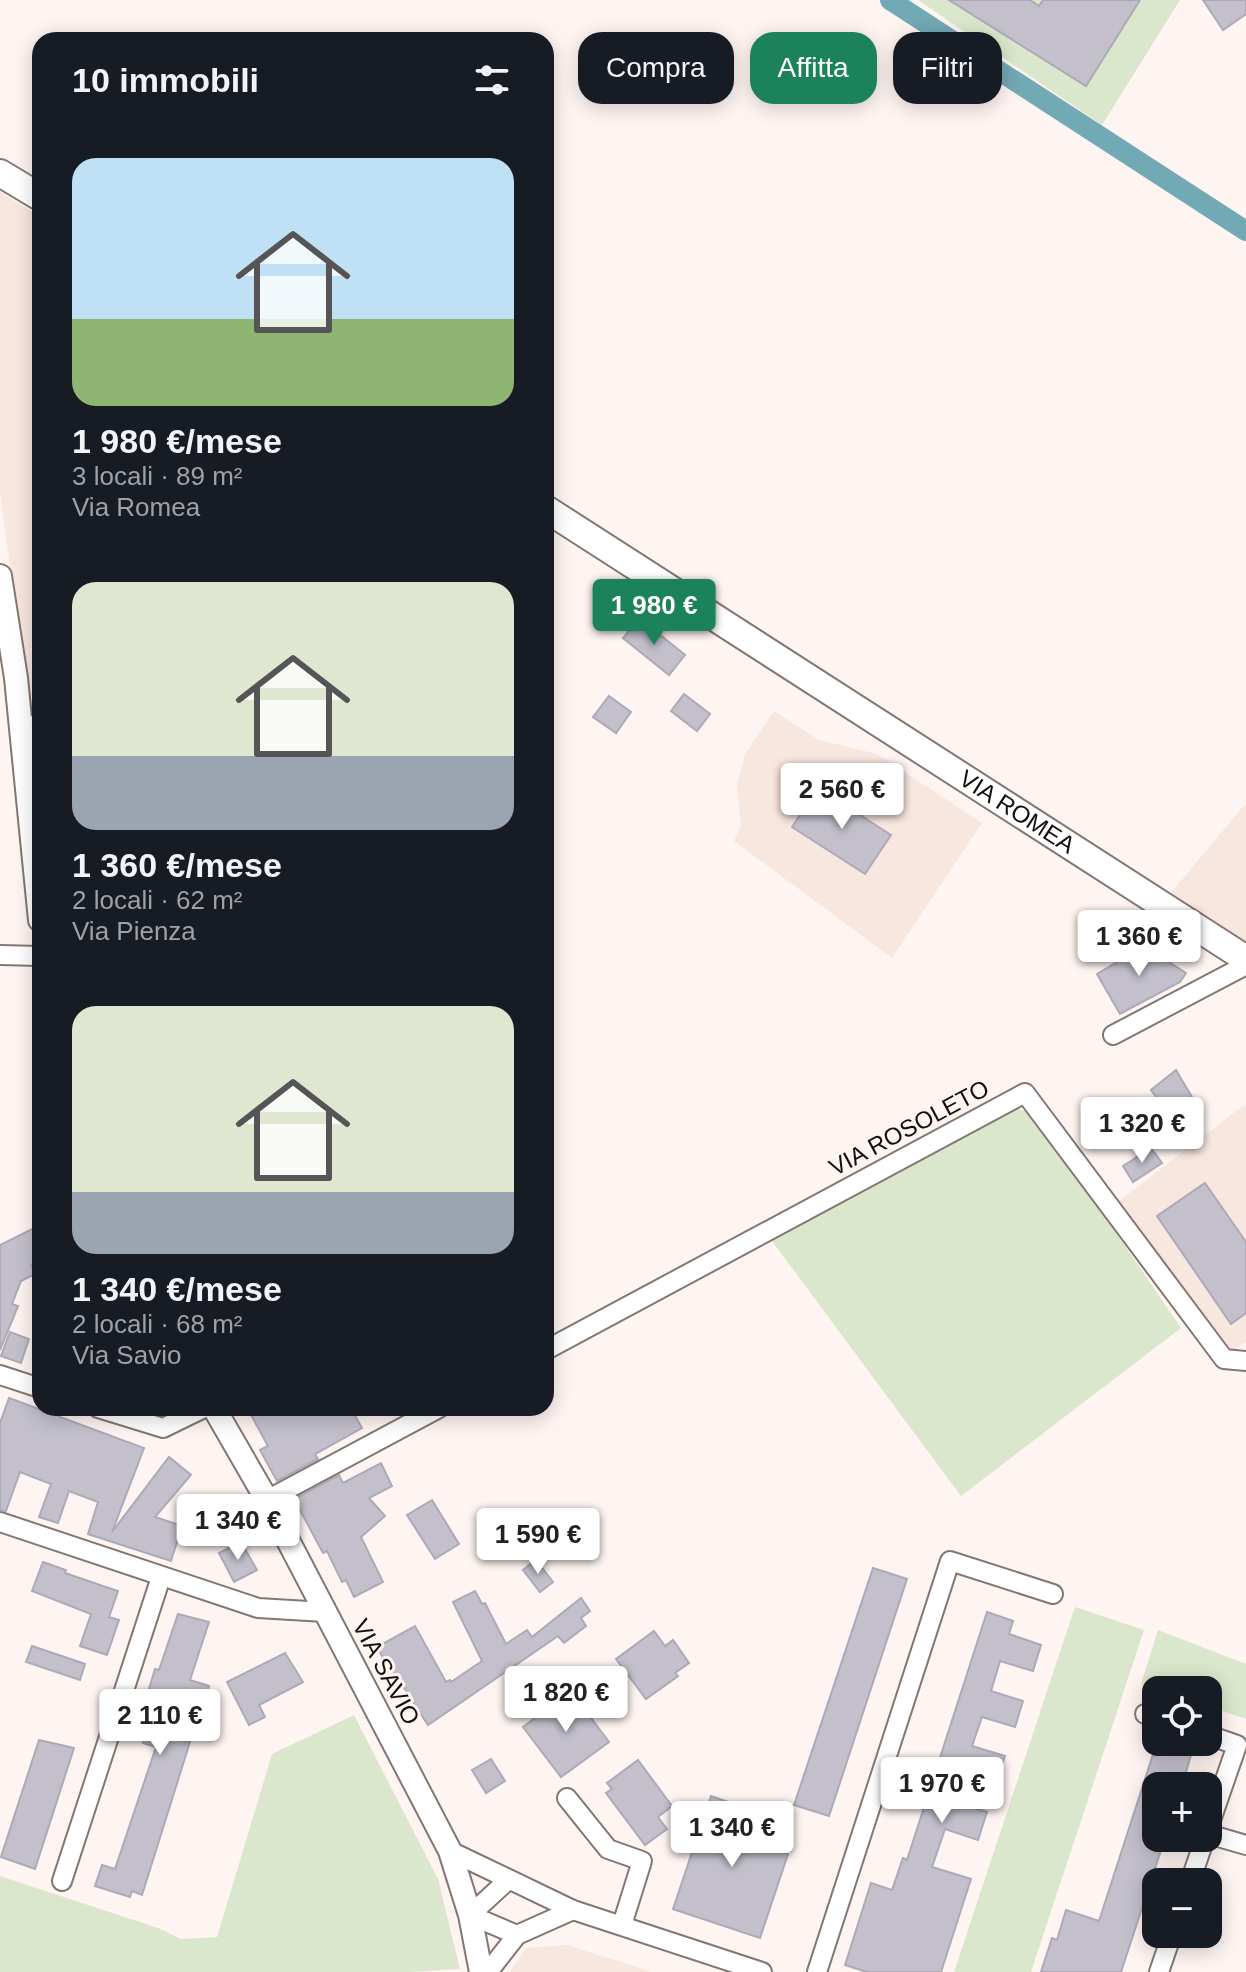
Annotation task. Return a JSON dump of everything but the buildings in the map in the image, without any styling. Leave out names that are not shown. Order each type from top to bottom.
[{"type":"main road","points":[[0,173],[32,192]]},
{"type":"main road","name":"VIA ROMEA","points":[[554,514],[1246,959]]},
{"type":"street","points":[[0,576],[30,722],[32,762]]},
{"type":"street","points":[[0,955],[32,956]]},
{"type":"street","points":[[1113,1035],[1246,965]]},
{"type":"street","name":"VIA ROSOLETO","points":[[554,1346],[1025,1093],[1224,1359],[1246,1361]]},
{"type":"street","points":[[0,1375],[32,1385]]},
{"type":"street","points":[[124,1416],[163,1428],[188,1416]]},
{"type":"street","name":"VIA SAVIO","points":[[219,1416],[267,1500],[450,1851],[470,1915],[481,1972]]},
{"type":"street","points":[[267,1500],[424,1416]]},
{"type":"street","points":[[0,1522],[258,1608],[325,1612]]},
{"type":"street","points":[[817,1972],[950,1561],[1053,1594]]},
{"type":"street","points":[[62,1881],[161,1577]]},
{"type":"street","points":[[1222,1740],[1237,1745],[1222,1790]]},
{"type":"street","points":[[567,1798],[608,1849],[642,1861],[622,1925]]},
{"type":"street","points":[[1222,1838],[1246,1845]]},
{"type":"street","points":[[450,1851],[573,1910],[762,1972]]},
{"type":"street","points":[[508,1880],[470,1915],[517,1935]]},
{"type":"street","points":[[488,1972],[517,1935],[573,1910]]},
{"type":"street","points":[[1159,1972],[1167,1948]]},
{"type":"shaded area","points":[[0,192],[32,212],[32,730],[0,493]]},
{"type":"shaded area","points":[[774,711],[819,740],[877,754],[982,823],[892,958],[734,841],[741,825],[737,785],[745,754]]},
{"type":"shaded area","points":[[1246,803],[1246,941],[1170,894]]},
{"type":"shaded area","points":[[1244,1105],[1246,1342],[1229,1353],[1118,1202]]},
{"type":"shaded area","points":[[567,1945],[652,1972],[510,1972],[526,1948]]},
{"type":"green space","points":[[918,0],[1180,0],[1102,125],[1002,57],[1002,32],[965,32]]},
{"type":"green space","points":[[1012,1107],[1035,1114],[1181,1328],[961,1496],[772,1241],[851,1188]]},
{"type":"green space","points":[[1075,1607],[1144,1630],[1031,1972],[954,1972]]},
{"type":"green space","points":[[1158,1630],[1246,1664],[1246,1719],[1222,1711],[1222,1676],[1144,1676]]},
{"type":"green space","points":[[354,1715],[438,1879],[460,1969],[409,1972],[0,1972],[0,1876],[158,1928],[181,1939],[217,1937],[272,1754]]},
{"type":"waterway","points":[[890,0],[1246,231]]}]
